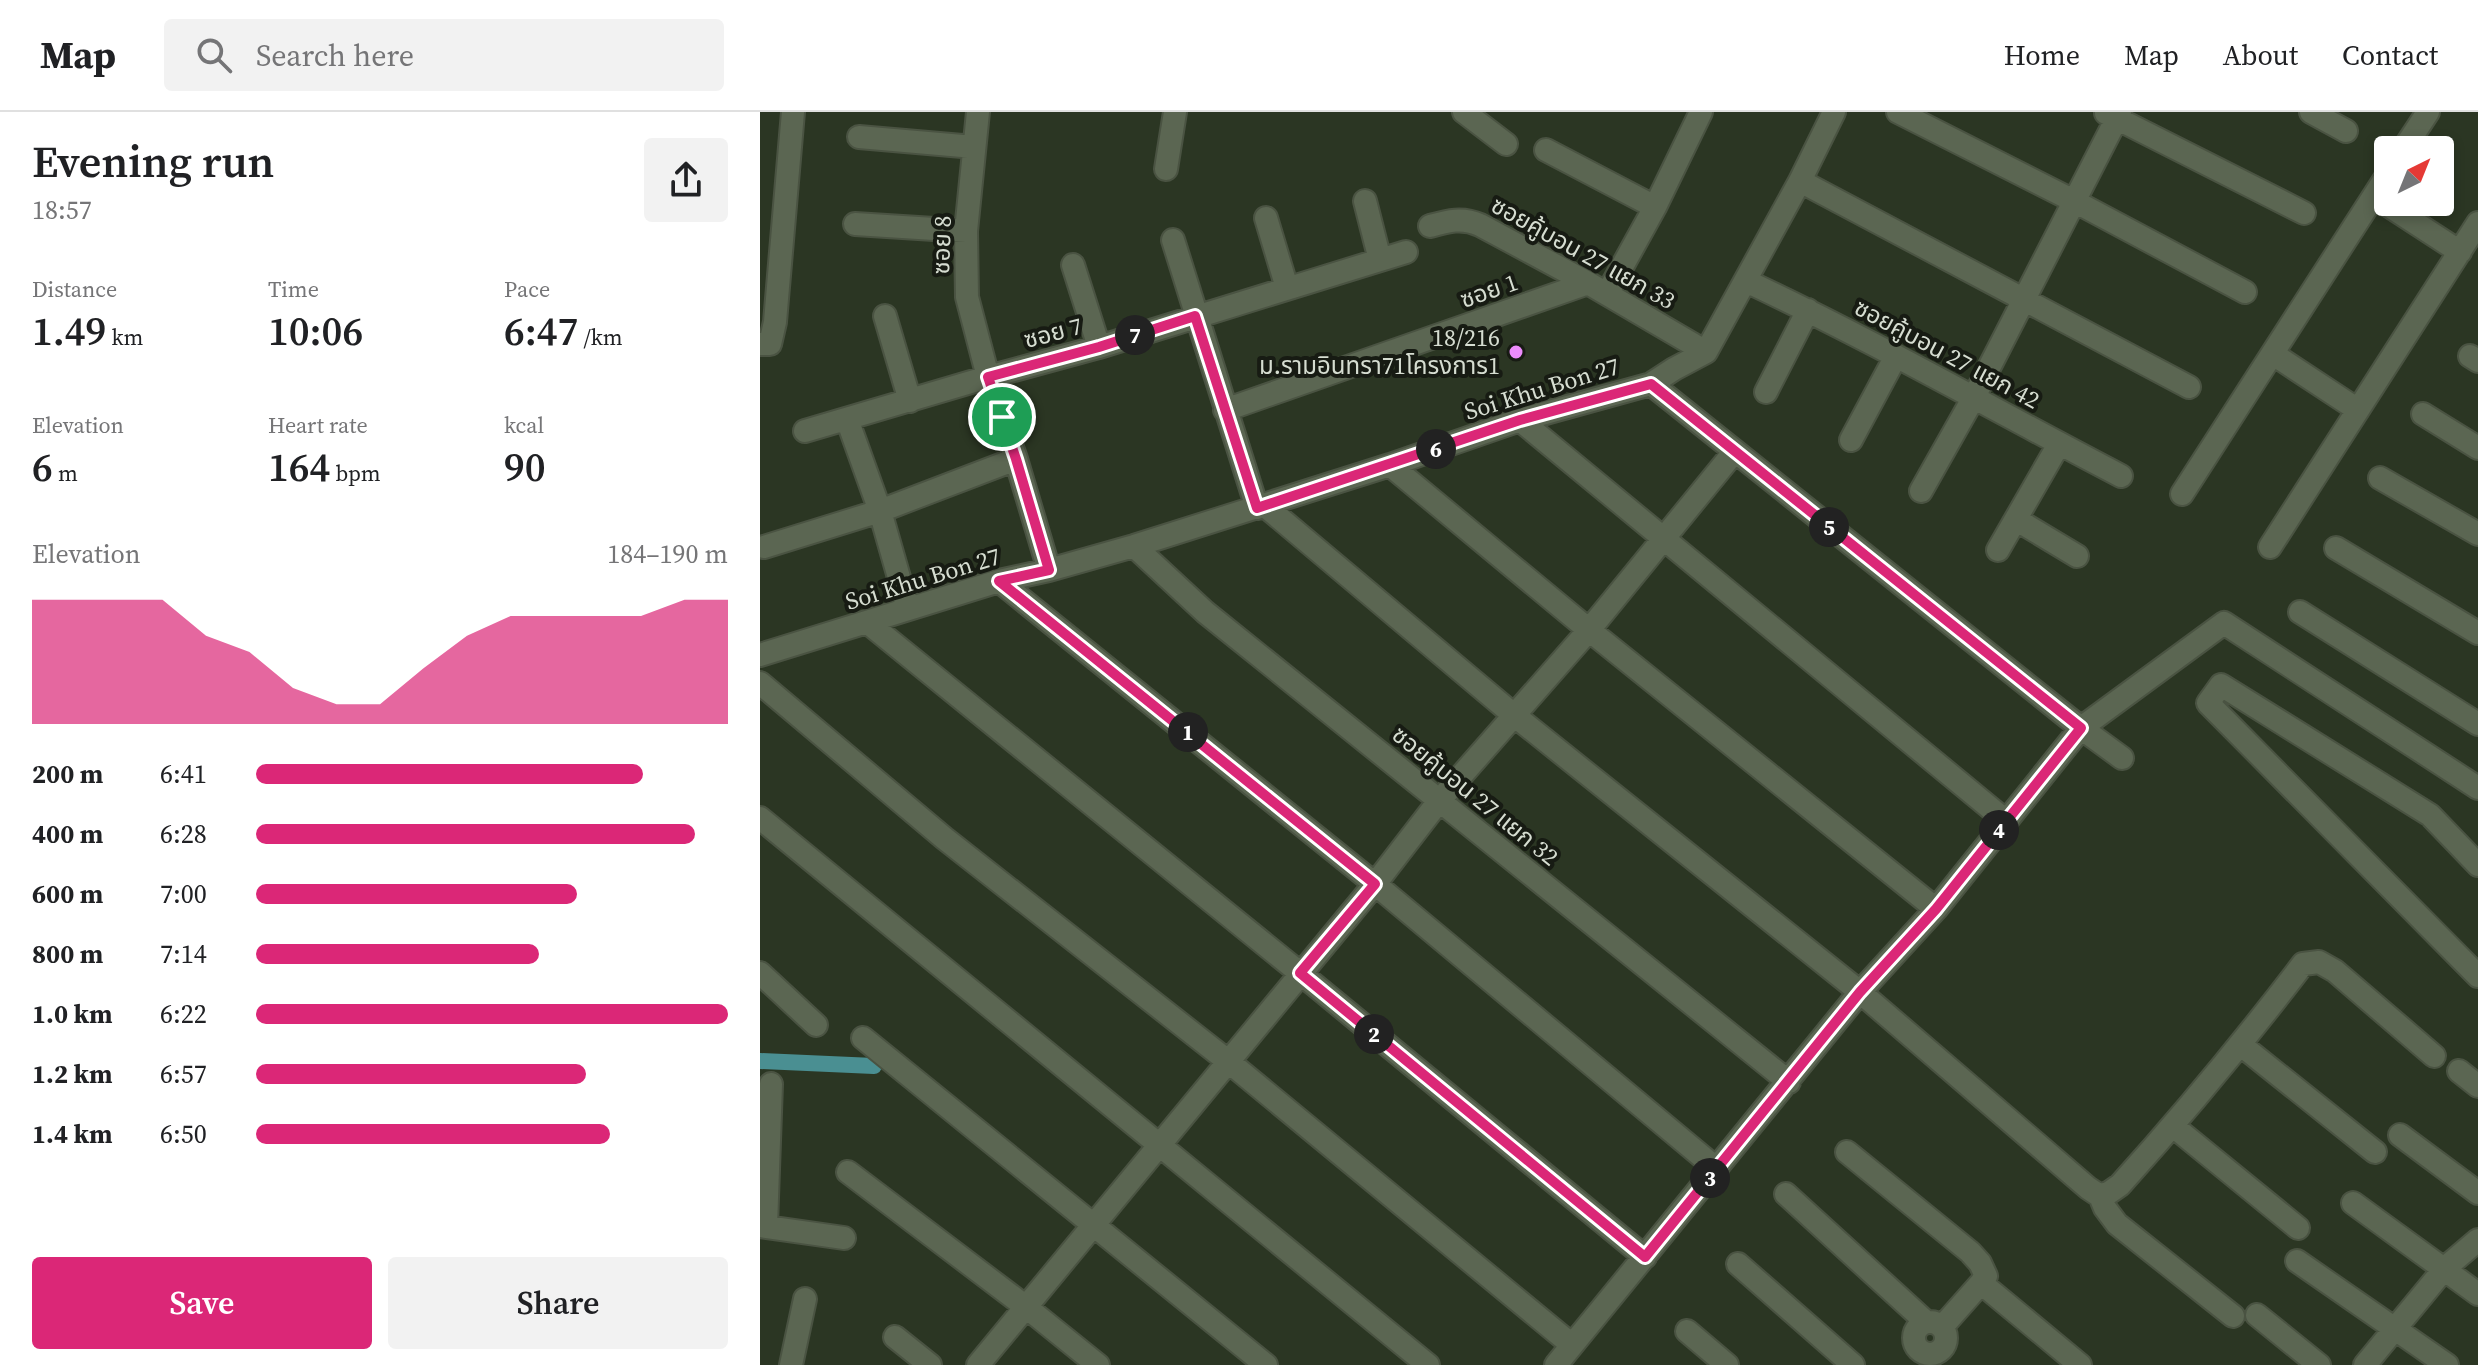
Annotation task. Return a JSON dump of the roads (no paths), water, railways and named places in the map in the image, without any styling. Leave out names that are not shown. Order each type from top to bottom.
[{"type":"street","points":[[760,344],[770,344],[775,322],[793,112]]},
{"type":"street","name":"ซอย 8","points":[[978,112],[966,231],[967,297],[988,377],[1049,570]]},
{"type":"street","points":[[1166,169],[1175,112]]},
{"type":"street","points":[[1464,112],[1506,144]]},
{"type":"street","points":[[1706,352],[1800,181],[1834,112]]},
{"type":"street","points":[[1898,112],[2245,292]]},
{"type":"street","points":[[2311,112],[2346,131]]},
{"type":"street","points":[[2412,136],[2428,112]]},
{"type":"street","points":[[1598,288],[1655,207],[1697,113]]},
{"type":"street","points":[[1921,491],[2024,300],[2114,114],[2304,213]]},
{"type":"street","points":[[859,137],[974,147]]},
{"type":"street","points":[[1546,150],[1655,207]]},
{"type":"street","points":[[1800,181],[2189,387]]},
{"type":"street","points":[[2182,494],[2374,196]]},
{"type":"street","points":[[1365,201],[1380,260]]},
{"type":"street","points":[[2405,216],[2460,252]]},
{"type":"street","points":[[1266,218],[1287,288]]},
{"type":"street","name":"ซอยคู้บอน 27 แยก 33","points":[[1430,226],[1469,220],[1598,288],[1706,352]]},
{"type":"street","points":[[2270,547],[2478,223]]},
{"type":"street","points":[[855,224],[966,231]]},
{"type":"street","points":[[1173,240],[1225,410],[1260,507],[1860,992],[2100,1196],[2117,1224],[2233,1316]]},
{"type":"street","name":"ซอย 7","points":[[805,431],[1099,347],[1406,252]]},
{"type":"street","points":[[1073,265],[1099,347]]},
{"type":"street","name":"ซอยคู้บอน 27 แยก 42","points":[[1746,281],[1808,310],[2121,476]]},
{"type":"street","name":"ซอย 1","points":[[1225,410],[1598,288]]},
{"type":"street","points":[[1766,392],[1808,310]]},
{"type":"street","points":[[885,316],[910,401]]},
{"type":"street","name":"Soi Khu Bon 27","points":[[760,655],[999,581],[1134,546],[1390,465],[1520,420],[1651,384],[1706,352]]},
{"type":"street","points":[[2273,354],[2358,410]]},
{"type":"street","points":[[1851,440],[1896,356]]},
{"type":"street","points":[[1651,384],[2122,758]]},
{"type":"street","points":[[2423,414],[2478,448]]},
{"type":"street","points":[[847,419],[880,511],[908,609]]},
{"type":"street","points":[[1520,420],[2006,821]]},
{"type":"street","points":[[1998,550],[2059,444]]},
{"type":"street","points":[[978,1365],[1375,884],[1439,801],[1589,630],[1735,451]]},
{"type":"street","points":[[764,547],[880,511],[1016,459]]},
{"type":"street","points":[[1390,465],[1589,630],[1936,909]]},
{"type":"street","points":[[2380,478],[2478,534]]},
{"type":"street","points":[[2017,520],[2077,556]]},
{"type":"street","name":"ซอยคู้บอน 27 แยก 32","points":[[1134,546],[1205,612],[1789,1082]]},
{"type":"street","points":[[2336,548],[2478,633]]},
{"type":"street","points":[[999,581],[1375,884],[1717,1169]]},
{"type":"street","points":[[2300,612],[2478,724]]},
{"type":"street","points":[[867,622],[1645,1257]]},
{"type":"street","points":[[1556,1365],[1860,992],[1936,909],[2081,728],[2224,623],[2478,788]]},
{"type":"street","points":[[760,683],[944,838],[1229,1062],[1572,1345]]},
{"type":"street","points":[[2478,865],[2430,815],[2221,685],[2208,703],[2478,976]]},
{"type":"street","points":[[760,818],[1428,1365]]},
{"type":"street","points":[[2100,1196],[2120,1185],[2173,1126],[2303,964],[2319,962],[2335,971],[2434,1056]]},
{"type":"street","points":[[760,973],[816,1025]]},
{"type":"street","points":[[863,1038],[1266,1365]]},
{"type":"street","points":[[2241,1045],[2375,1152]]},
{"type":"street","points":[[2459,1071],[2478,1086]]},
{"type":"street","points":[[771,1084],[763,1226],[844,1238]]},
{"type":"street","points":[[2173,1126],[2298,1228]]},
{"type":"street","points":[[2400,1135],[2478,1193]]},
{"type":"street","points":[[1847,1152],[1970,1252],[1985,1270],[1986,1276],[1981,1283],[1934,1325],[1916,1329],[1916,1346],[1929,1359]]},
{"type":"street","points":[[848,1172],[1098,1365]]},
{"type":"street","points":[[1786,1194],[1934,1325]]},
{"type":"street","points":[[2353,1203],[2478,1294]]},
{"type":"street","points":[[2365,1365],[2445,1268],[2478,1240]]},
{"type":"street","points":[[2297,1261],[2447,1365]]},
{"type":"street","points":[[1738,1264],[1853,1365]]},
{"type":"street","points":[[1981,1283],[2080,1365]]},
{"type":"street","points":[[791,1365],[805,1299]]},
{"type":"street","points":[[2257,1315],[2319,1365]]},
{"type":"street","points":[[1687,1331],[1727,1365]]},
{"type":"street","points":[[895,1337],[930,1365]]},
{"type":"waterway","points":[[760,1061],[874,1066]]},
{"type":"place","name":"18/216 ม.รามอินทรา71โครงการ1","points":[[1516,352]]}]
